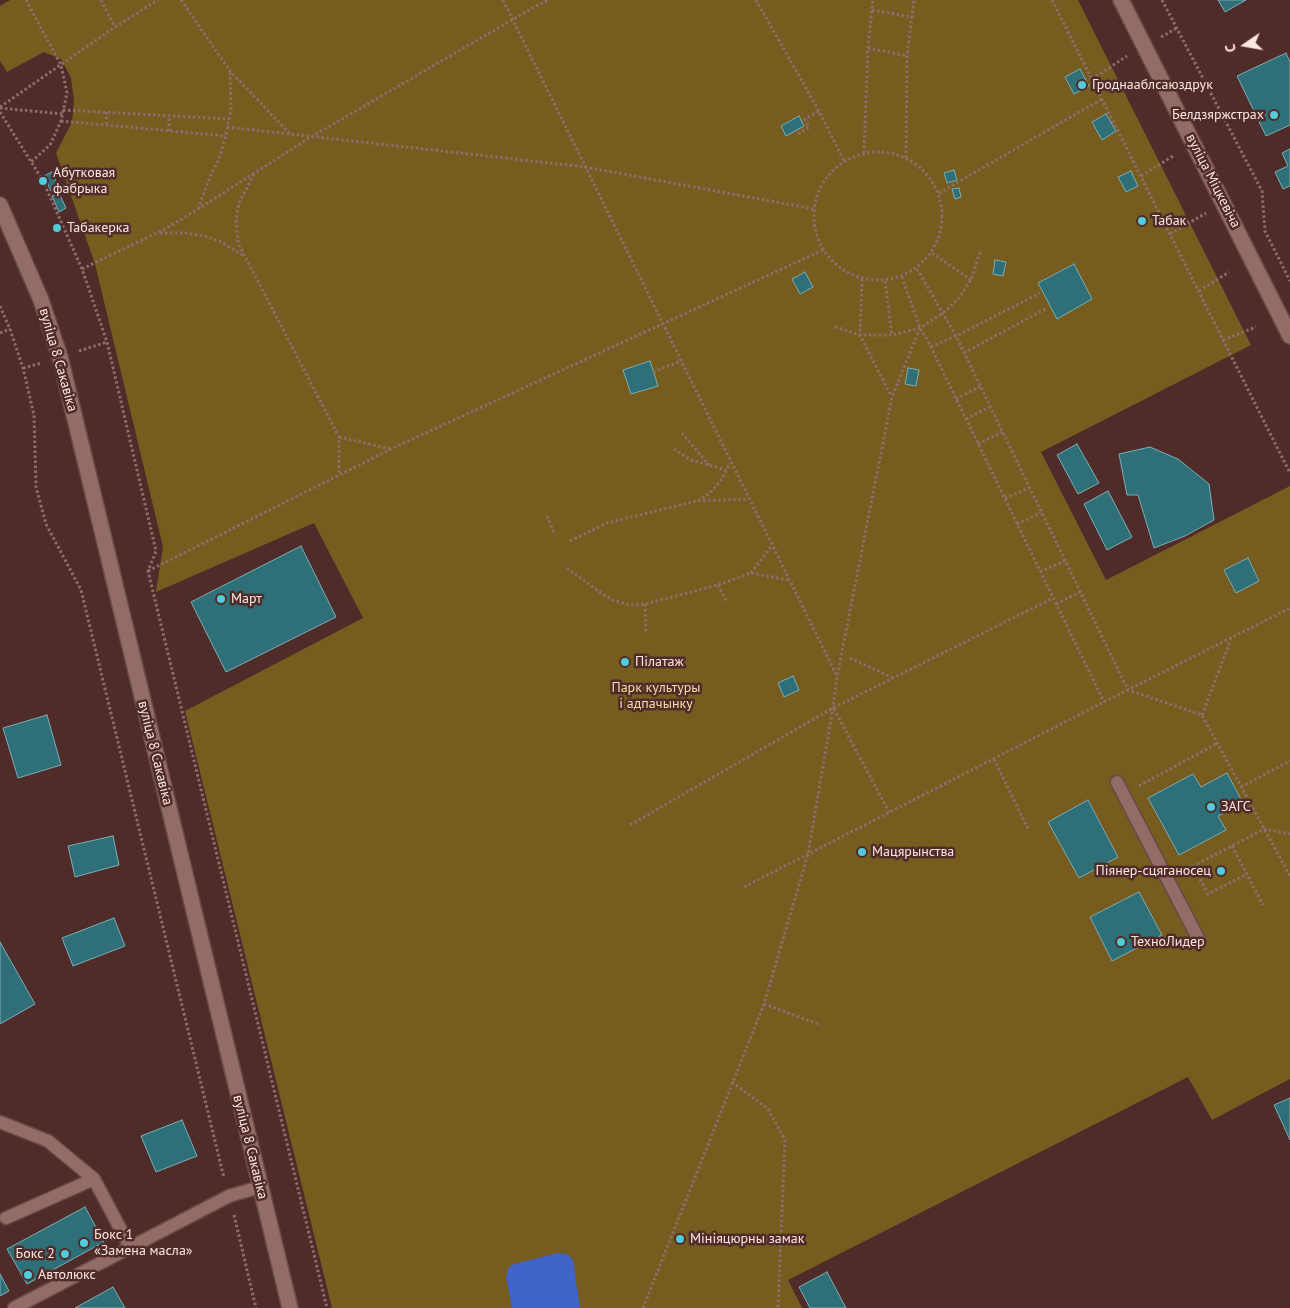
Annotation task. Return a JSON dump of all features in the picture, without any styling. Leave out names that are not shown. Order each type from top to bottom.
[{"type":"main road","name":"вуліца Міцкевіча","points":[[1121,0],[1290,336]]},
{"type":"main road","name":"вуліца 8 Сакавіка","points":[[0,205],[41,300],[60,358],[290,1308]]},
{"type":"lane","points":[[1117,782],[1199,940]]},
{"type":"lane","points":[[0,1122],[48,1141],[94,1179],[130,1247]]},
{"type":"lane","points":[[6,1218],[94,1179]]},
{"type":"lane","points":[[14,1308],[229,1196],[260,1187]]},
{"type":"path","points":[[26,0],[61,65],[67,93],[61,121],[50,145],[31,162]]},
{"type":"path","points":[[101,0],[115,27]]},
{"type":"path","points":[[0,109],[115,27],[158,0]]},
{"type":"path","points":[[181,0],[230,71],[290,134]]},
{"type":"path","points":[[503,0],[837,677]]},
{"type":"path","points":[[82,269],[157,233],[198,210],[311,137],[549,0]]},
{"type":"path","points":[[756,0],[819,111],[844,161]]},
{"type":"path","points":[[864,153],[868,48],[873,0]]},
{"type":"path","points":[[906,158],[907,56],[914,0]]},
{"type":"path","points":[[1052,0],[1290,473]]},
{"type":"path","points":[[1162,0],[1262,191],[1265,231],[1290,280]]},
{"type":"path","points":[[872,10],[912,17]]},
{"type":"path","points":[[868,48],[907,56]]},
{"type":"path","points":[[198,210],[226,136],[231,110],[230,71]]},
{"type":"path","points":[[938,193],[1102,99]]},
{"type":"path","points":[[0,109],[106,112],[229,119]]},
{"type":"path","points":[[0,109],[43,181],[82,269],[107,342],[156,551],[148,571],[327,1308]]},
{"type":"path","points":[[798,134],[809,127],[805,119],[819,111]]},
{"type":"path","points":[[106,112],[107,125]]},
{"type":"path","points":[[169,116],[169,131]]},
{"type":"path","points":[[61,121],[226,136]]},
{"type":"path","points":[[228,127],[585,167],[814,209]]},
{"type":"path","points":[[864,153],[892,153],[906,158],[920,167],[931,179],[938,193],[942,208],[942,224],[939,239],[932,253],[917,268],[902,277],[886,281],[862,279],[847,273],[834,263],[823,250],[815,231],[814,209],[819,190],[830,174],[844,161],[864,153]]},
{"type":"path","points":[[1141,176],[1173,156]]},
{"type":"path","points":[[254,173],[239,203],[236,220],[238,243],[339,437],[339,475]]},
{"type":"path","points":[[1170,234],[1207,212]]},
{"type":"path","points":[[157,233],[186,232],[205,236],[221,242],[245,256]]},
{"type":"path","points":[[835,327],[860,335],[892,335],[920,328],[943,313],[959,298],[971,280],[981,249]]},
{"type":"path","points":[[148,571],[391,449],[823,250]]},
{"type":"path","points":[[932,253],[971,280]]},
{"type":"path","points":[[917,268],[956,336],[1128,690],[1202,715],[1290,876]]},
{"type":"path","points":[[1199,292],[1229,272]]},
{"type":"path","points":[[902,277],[920,328],[1104,702]]},
{"type":"path","points":[[862,279],[860,335],[892,396]]},
{"type":"path","points":[[886,281],[892,335]]},
{"type":"path","points":[[931,347],[1040,293]]},
{"type":"path","points":[[0,306],[23,368],[34,415],[36,487],[46,524],[81,590],[256,1308]]},
{"type":"path","points":[[964,353],[1047,308]]},
{"type":"path","points":[[1223,340],[1256,327]]},
{"type":"path","points":[[643,1308],[764,1004],[808,854],[837,677],[892,396],[920,328]]},
{"type":"path","points":[[0,333],[10,329]]},
{"type":"path","points":[[653,372],[681,361]]},
{"type":"path","points":[[956,398],[980,386]]},
{"type":"path","points":[[966,419],[990,407]]},
{"type":"path","points":[[978,444],[1003,432]]},
{"type":"path","points":[[682,433],[709,466]]},
{"type":"path","points":[[339,437],[391,449]]},
{"type":"path","points":[[674,449],[691,460],[726,470]]},
{"type":"path","points":[[697,501],[710,493],[731,462]]},
{"type":"path","points":[[1005,498],[1029,488]]},
{"type":"path","points":[[570,541],[607,522],[697,501],[749,499]]},
{"type":"path","points":[[1017,524],[1042,513]]},
{"type":"path","points":[[547,516],[555,535]]},
{"type":"path","points":[[751,573],[772,545]]},
{"type":"path","points":[[1040,572],[1065,560]]},
{"type":"path","points":[[567,568],[612,600],[630,605],[645,604],[718,585],[751,573],[789,580]]},
{"type":"path","points":[[718,585],[727,602]]},
{"type":"path","points":[[1056,604],[1080,592]]},
{"type":"path","points":[[630,825],[833,708],[1053,598]]},
{"type":"path","points":[[645,604],[646,633]]},
{"type":"path","points":[[744,887],[1290,608]]},
{"type":"path","points":[[1202,715],[1231,638]]},
{"type":"path","points":[[850,658],[894,678]]},
{"type":"path","points":[[833,708],[889,812]]},
{"type":"path","points":[[1124,794],[1218,743]]},
{"type":"path","points":[[994,759],[1028,830]]},
{"type":"path","points":[[1241,787],[1290,761]]},
{"type":"path","points":[[1168,879],[1264,829],[1290,834]]},
{"type":"path","points":[[1232,846],[1263,905]]},
{"type":"path","points":[[1193,866],[1208,894],[1247,874]]},
{"type":"path","points":[[764,1004],[821,1026]]},
{"type":"path","points":[[732,1082],[768,1108],[785,1140],[778,1308]]},
{"type":"green space","name":"Парк культуры і адпачынку","points":[[10,0],[1078,0],[1251,345],[1041,452],[1106,580],[1290,486],[1290,1079],[1212,1120],[1188,1077],[788,1280],[802,1308],[332,1308],[185,711],[363,618],[314,523],[156,592],[163,547],[95,264],[56,153],[72,122],[74,101],[71,78],[61,59],[44,52],[7,72],[0,61],[0,6]],"holes":[[[1106,114],[1116,131],[1102,139],[1092,122]],[[1073,264],[1092,299],[1057,318],[1038,283]],[[624,370],[658,386],[631,394]],[[1248,558],[1259,580],[1236,593],[1224,570]],[[1193,774],[1201,787],[1227,774],[1243,803],[1218,816],[1226,830],[1179,855],[1148,798]],[[1088,800],[1118,856],[1079,878],[1048,822]],[[1139,892],[1161,935],[1112,961],[1090,917]]]},
{"type":"water","points":[[558,1253],[567,1254],[573,1260],[580,1308],[512,1308],[506,1277],[509,1267],[514,1264]]},
{"type":"building","points":[[1218,0],[1246,0],[1225,12]]},
{"type":"building","points":[[1286,53],[1290,62],[1290,125],[1266,136],[1237,76]]},
{"type":"building","points":[[1080,69],[1089,86],[1074,94],[1065,77]]},
{"type":"building","points":[[1106,114],[1116,131],[1102,140],[1092,122]]},
{"type":"building","points":[[799,116],[804,126],[786,136],[781,126]]},
{"type":"building","points":[[1290,149],[1290,186],[1283,189],[1275,172],[1288,166],[1282,153]]},
{"type":"building","points":[[954,170],[957,180],[947,183],[944,173]]},
{"type":"building","points":[[1131,171],[1138,186],[1126,192],[1118,177]]},
{"type":"building","points":[[52,172],[59,188],[51,191],[44,176]]},
{"type":"building","points":[[959,188],[961,197],[955,199],[952,189]]},
{"type":"building","points":[[59,193],[66,208],[59,212],[52,196]]},
{"type":"building","points":[[995,260],[1006,262],[1003,276],[993,274]]},
{"type":"building","points":[[1074,264],[1092,299],[1057,319],[1038,283]]},
{"type":"building","points":[[805,272],[813,287],[800,294],[792,279]]},
{"type":"building","points":[[650,361],[658,386],[631,394],[623,370]]},
{"type":"building","points":[[908,368],[919,370],[916,386],[905,384]]},
{"type":"building","points":[[1077,444],[1099,483],[1078,494],[1057,455]]},
{"type":"building","points":[[1150,447],[1178,459],[1209,484],[1214,520],[1185,536],[1154,548],[1138,495],[1127,495],[1119,454]]},
{"type":"building","points":[[1108,491],[1132,537],[1107,550],[1084,504]]},
{"type":"building","points":[[301,546],[336,617],[226,672],[191,602]]},
{"type":"building","points":[[1248,558],[1259,581],[1236,593],[1224,570]]},
{"type":"building","points":[[793,676],[799,690],[784,697],[778,683]]},
{"type":"building","points":[[47,715],[61,765],[18,778],[3,728]]},
{"type":"building","points":[[1227,773],[1243,803],[1218,816],[1226,830],[1179,855],[1148,798],[1193,774],[1201,787]]},
{"type":"building","points":[[1088,800],[1118,857],[1079,878],[1048,822]]},
{"type":"building","points":[[113,836],[119,865],[75,877],[68,846]]},
{"type":"building","points":[[1139,892],[1162,935],[1112,961],[1090,917]]},
{"type":"building","points":[[114,918],[125,946],[73,966],[62,938]]},
{"type":"building","points":[[0,942],[35,1004],[0,1024]]},
{"type":"building","points":[[1290,1098],[1290,1140],[1274,1105]]},
{"type":"building","points":[[182,1120],[197,1156],[156,1172],[141,1136]]},
{"type":"building","points":[[85,1207],[104,1242],[27,1284],[7,1249]]},
{"type":"building","points":[[827,1272],[846,1308],[810,1308],[799,1287]]},
{"type":"building","points":[[0,1274],[9,1291],[0,1296]]},
{"type":"building","points":[[113,1287],[125,1308],[75,1308]]},
{"type":"place","name":"Гроднааблсаюздрук","points":[[1082,85]]},
{"type":"place","name":"Белдзяржстрах","points":[[1274,115]]},
{"type":"place","name":"Абутковая фабрыка","points":[[43,181]]},
{"type":"place","name":"Табак","points":[[1142,221]]},
{"type":"place","name":"Табакерка","points":[[57,228]]},
{"type":"place","name":"Март","points":[[221,599]]},
{"type":"place","name":"Пілатаж","points":[[625,662]]},
{"type":"place","name":"ЗАГС","points":[[1211,807]]},
{"type":"place","name":"Мацярынства","points":[[862,852]]},
{"type":"place","name":"Піянер-сцяганосец","points":[[1221,871]]},
{"type":"place","name":"ТехноЛидер","points":[[1121,942]]},
{"type":"place","name":"Мініяцюрны замак","points":[[680,1239]]},
{"type":"place","name":"Бокс 1 «Замена масла»","points":[[84,1243]]},
{"type":"place","name":"Бокс 2","points":[[65,1254]]},
{"type":"place","name":"Автолюкс","points":[[28,1275]]}]
